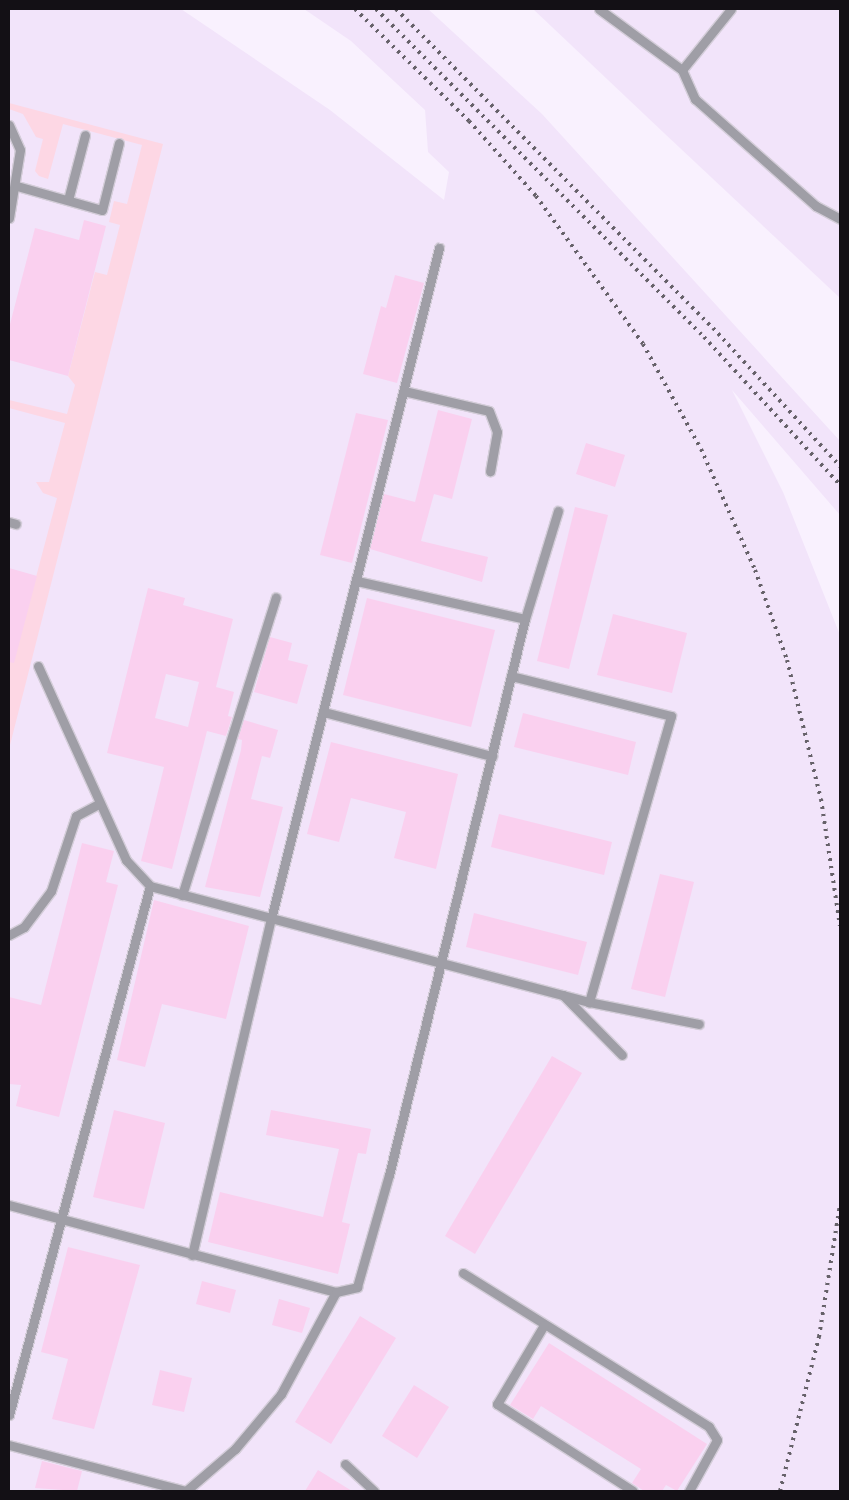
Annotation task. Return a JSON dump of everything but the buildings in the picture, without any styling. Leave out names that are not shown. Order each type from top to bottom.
[{"type":"lane","points":[[599,9],[682,70],[695,99],[816,206],[840,219]]},
{"type":"lane","points":[[682,70],[731,9]]},
{"type":"lane","points":[[9,125],[20,150],[17,186],[9,218]]},
{"type":"lane","points":[[68,200],[84,135]]},
{"type":"lane","points":[[17,186],[102,210],[119,143]]},
{"type":"lane","points":[[192,1255],[271,919],[439,248]]},
{"type":"lane","points":[[404,391],[489,410],[497,432],[490,471]]},
{"type":"lane","points":[[9,1205],[62,1221],[336,1292],[357,1287],[442,963],[525,619],[558,511]]},
{"type":"lane","points":[[357,581],[525,619]]},
{"type":"lane","points":[[182,895],[276,597]]},
{"type":"lane","points":[[38,666],[126,860],[150,886],[589,1002],[699,1024]]},
{"type":"lane","points":[[511,676],[671,716],[589,1002]]},
{"type":"lane","points":[[324,712],[492,756]]},
{"type":"lane","points":[[9,935],[24,927],[51,892],[76,816],[100,803]]},
{"type":"lane","points":[[9,1415],[150,886]]},
{"type":"lane","points":[[563,995],[622,1055]]},
{"type":"lane","points":[[463,1274],[709,1427],[717,1440],[689,1491]]},
{"type":"lane","points":[[9,1445],[185,1491],[235,1449],[280,1394],[336,1292]]},
{"type":"lane","points":[[544,1325],[497,1404],[633,1491]]},
{"type":"lane","points":[[345,1464],[374,1491]]},
{"type":"shaded area","points":[[9,9],[181,9],[330,110],[444,200],[449,172],[428,152],[425,110],[351,41],[304,9],[428,9],[542,114],[840,441],[840,515],[732,390],[783,492],[840,635],[840,1491],[9,1491]]},
{"type":"shaded area","points":[[533,9],[840,9],[840,298],[664,133]]},
{"type":"shaded area","points":[[9,103],[163,144],[9,749],[9,639],[19,641],[57,498],[43,493],[36,482],[49,482],[65,423],[9,408],[9,400],[67,414],[75,385],[68,376],[95,272],[107,275],[120,225],[109,222],[114,201],[127,204],[142,145],[63,124],[48,179],[39,176],[35,171],[43,139],[36,137],[23,114],[9,109]]},
{"type":"railway","points":[[355,9],[469,121],[536,196],[643,344],[701,449],[755,570],[787,660],[821,799],[840,926]]},
{"type":"railway","points":[[376,9],[704,337],[840,485]]},
{"type":"railway","points":[[396,9],[713,328],[840,466]]},
{"type":"railway","points":[[780,1491],[819,1337],[840,1205]]}]
